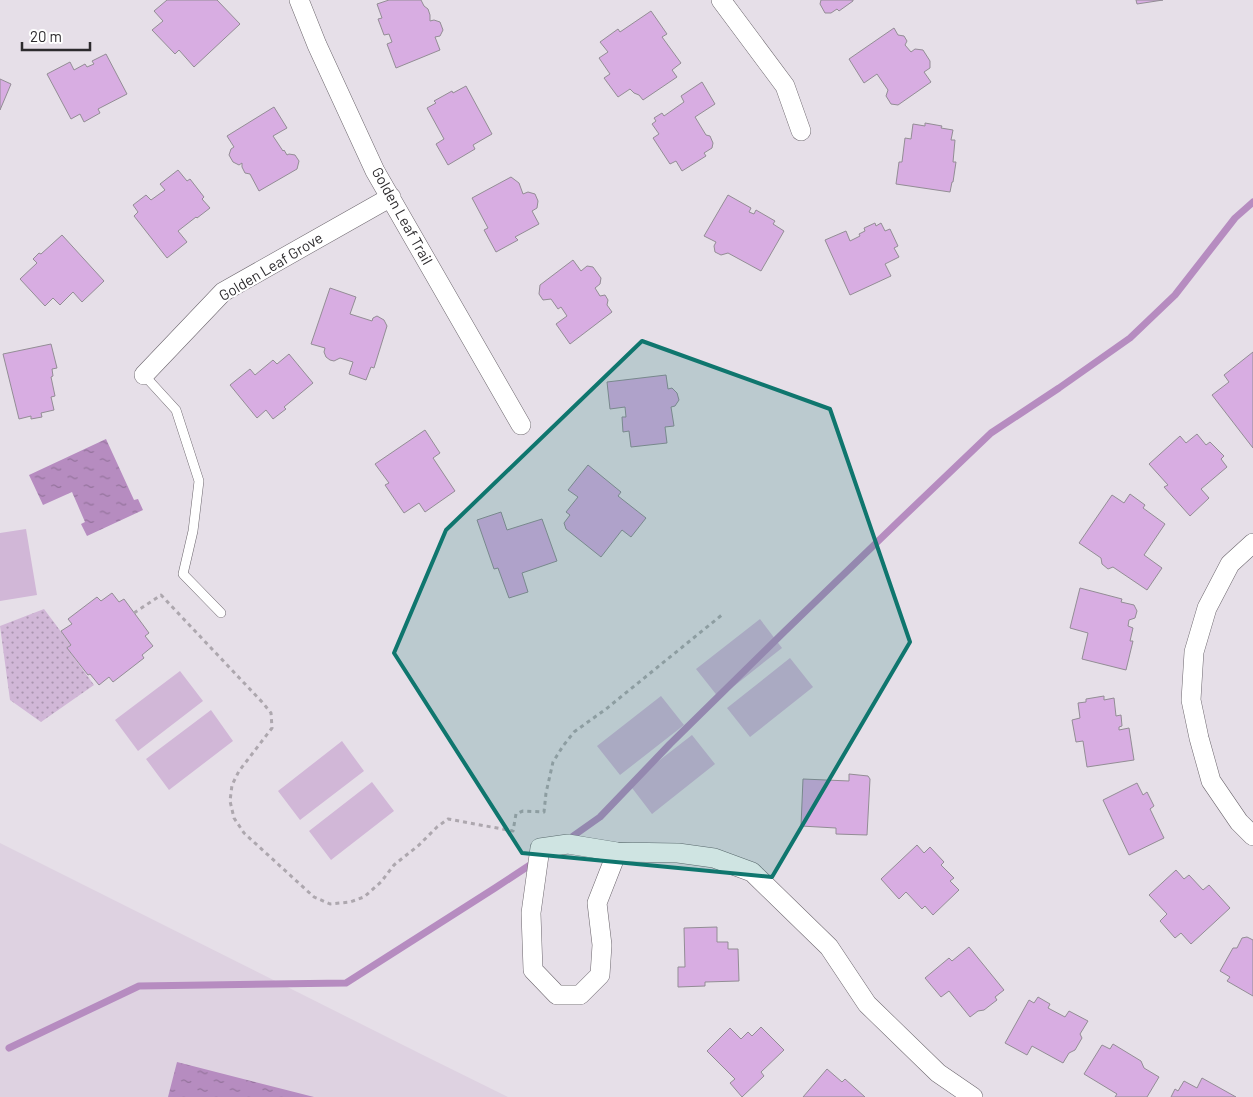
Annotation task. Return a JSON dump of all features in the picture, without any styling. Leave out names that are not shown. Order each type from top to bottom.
[{"type":"street","name":"Golden Leaf Trail","points":[[299,0],[317,45],[375,171],[521,424]]},
{"type":"street","points":[[721,0],[785,86],[801,131]]},
{"type":"street","name":"Golden Leaf Grove","points":[[144,374],[223,292],[391,197]]},
{"type":"street","points":[[1253,543],[1230,564],[1207,608],[1194,652],[1191,700],[1211,781],[1239,822],[1253,836]]},
{"type":"street","points":[[617,852],[597,903],[602,945],[600,975],[580,995],[556,995],[533,970],[531,913],[540,848],[568,844],[617,852],[678,853],[714,858],[752,872],[829,947],[867,1004],[938,1073],[972,1097]]},
{"type":"lane","points":[[144,374],[176,410],[199,481],[193,531],[183,574],[221,613]]},
{"type":"path","points":[[134,613],[161,595],[271,713],[272,728],[239,771],[232,785],[230,801],[234,818],[244,833],[314,897],[330,904],[350,902],[364,897],[381,882],[394,864],[419,845],[448,818],[513,831],[516,814],[544,812],[553,762],[574,732],[606,709],[723,614]]},
{"type":"highlighted area","points":[[642,341],[830,409],[910,642],[772,877],[522,853],[394,653],[446,530]]},
{"type":"shaded area","points":[[26,529],[37,595],[0,601],[0,533]]},
{"type":"shaded area","points":[[44,609],[71,645],[67,648],[94,685],[41,722],[10,700],[0,626]]},
{"type":"shaded area","points":[[760,619],[782,648],[719,698],[696,669]]},
{"type":"shaded area","points":[[790,658],[813,687],[750,737],[727,708]]},
{"type":"shaded area","points":[[180,671],[203,701],[138,751],[115,720]]},
{"type":"shaded area","points":[[661,696],[684,725],[620,775],[597,746]]},
{"type":"shaded area","points":[[211,710],[233,741],[169,790],[146,759]]},
{"type":"shaded area","points":[[692,735],[715,764],[652,814],[629,784]]},
{"type":"shaded area","points":[[342,741],[364,771],[300,820],[278,791]]},
{"type":"shaded area","points":[[372,782],[394,811],[331,860],[309,831]]},
{"type":"shaded area","points":[[0,843],[425,1056],[508,1097],[0,1097]]},
{"type":"water","points":[[106,439],[134,500],[138,499],[143,510],[87,536],[81,524],[85,522],[72,492],[43,505],[29,475]]},
{"type":"water","points":[[177,1062],[314,1097],[168,1097]]},
{"type":"building","points":[[167,0],[217,0],[240,24],[194,67],[179,50],[175,54],[152,30],[163,21],[154,11]]},
{"type":"building","points":[[389,0],[421,0],[428,9],[430,21],[440,22],[443,30],[440,36],[435,37],[440,50],[396,68],[387,44],[392,42],[389,34],[384,35],[378,19],[382,18],[377,4]]},
{"type":"building","points":[[821,0],[853,1],[839,11],[837,9],[831,13],[825,13],[820,4]]},
{"type":"building","points":[[1136,0],[1163,0],[1137,4]]},
{"type":"building","points":[[651,11],[667,34],[662,37],[681,63],[672,70],[677,77],[643,100],[630,89],[618,97],[604,78],[610,74],[599,58],[608,52],[600,42],[618,29],[620,32]]},
{"type":"building","points":[[894,28],[898,35],[904,36],[907,41],[905,45],[911,52],[915,49],[923,50],[930,61],[930,68],[924,72],[931,82],[898,105],[891,104],[886,96],[888,90],[877,74],[864,83],[849,59]]},
{"type":"building","points":[[106,54],[127,94],[98,109],[100,113],[84,122],[80,114],[71,119],[47,74],[70,62],[74,70],[85,64],[87,67],[94,64],[92,61]]},
{"type":"building","points":[[0,79],[11,84],[0,110]]},
{"type":"building","points":[[702,82],[715,104],[695,117],[706,135],[710,136],[713,143],[712,148],[704,153],[706,156],[682,171],[676,161],[670,164],[653,138],[659,134],[652,124],[656,121],[654,118],[662,113],[664,116],[684,102],[681,96]]},
{"type":"building","points":[[466,86],[492,134],[473,145],[475,149],[448,165],[436,144],[444,139],[427,108],[436,103],[434,101]]},
{"type":"building","points":[[274,107],[287,128],[273,136],[287,155],[295,155],[299,161],[297,169],[259,191],[250,174],[245,173],[242,163],[239,165],[233,162],[229,155],[234,147],[227,136]]},
{"type":"building","points":[[925,123],[953,130],[951,140],[955,140],[953,162],[956,162],[950,192],[896,184],[899,162],[902,162],[905,138],[911,139],[913,124],[925,126]]},
{"type":"building","points":[[178,170],[187,181],[190,179],[210,208],[178,231],[187,242],[167,258],[134,216],[138,212],[133,205],[146,195],[151,200],[165,190],[160,184]]},
{"type":"building","points":[[511,177],[519,183],[523,194],[528,192],[535,194],[538,201],[537,208],[532,211],[539,224],[515,237],[518,240],[496,252],[484,230],[488,228],[472,198]]},
{"type":"building","points":[[728,195],[751,208],[749,212],[754,214],[756,210],[775,221],[773,224],[784,231],[761,271],[728,253],[721,255],[715,252],[714,246],[716,242],[704,236]]},
{"type":"building","points":[[875,223],[876,226],[881,223],[885,231],[890,229],[898,246],[894,248],[899,257],[885,264],[891,276],[850,295],[825,240],[846,231],[850,241],[860,236],[859,234],[865,231],[864,228]]},
{"type":"building","points":[[62,235],[104,281],[82,302],[73,292],[60,305],[53,298],[45,306],[20,279],[37,263],[33,259]]},
{"type":"building","points":[[573,260],[581,271],[587,266],[593,267],[601,278],[600,284],[595,288],[600,296],[605,295],[608,300],[607,305],[612,312],[570,344],[556,324],[567,316],[561,307],[558,309],[551,299],[543,300],[539,294],[540,285]]},
{"type":"building","points":[[330,288],[356,297],[350,314],[372,321],[377,316],[384,320],[387,326],[374,368],[371,367],[366,380],[349,374],[353,362],[340,358],[334,361],[330,360],[326,357],[325,348],[311,344]]},
{"type":"building","points":[[51,344],[57,368],[52,369],[53,376],[51,377],[55,396],[51,397],[54,410],[41,413],[42,417],[31,419],[31,416],[19,419],[3,354]]},
{"type":"building","points":[[1253,352],[1253,448],[1212,395],[1229,382],[1224,375]]},
{"type":"building","points":[[289,354],[313,383],[284,407],[286,409],[273,419],[266,410],[257,418],[230,385],[250,369],[255,375],[273,360],[277,364]]},
{"type":"building","points":[[666,375],[668,389],[672,388],[677,393],[679,400],[675,406],[671,407],[674,426],[665,427],[667,443],[631,447],[629,431],[623,432],[622,417],[626,417],[625,407],[610,409],[607,382]]},
{"type":"building","points":[[425,430],[440,453],[433,458],[455,491],[425,512],[419,503],[404,513],[385,485],[389,483],[375,464]]},
{"type":"building","points":[[1197,434],[1206,445],[1210,442],[1224,456],[1221,459],[1227,467],[1201,489],[1209,498],[1190,516],[1164,487],[1168,485],[1149,464],[1180,436],[1186,443]]},
{"type":"building","points":[[588,465],[621,492],[618,496],[646,518],[631,537],[622,530],[601,557],[566,529],[564,523],[570,515],[566,512],[578,497],[568,490]]},
{"type":"building","points":[[1130,494],[1145,505],[1143,508],[1165,524],[1144,555],[1162,568],[1147,590],[1113,567],[1108,569],[1102,564],[1101,558],[1079,543],[1112,495],[1124,503]]},
{"type":"building","points":[[501,512],[507,530],[542,519],[557,561],[522,573],[528,592],[509,598],[498,568],[494,569],[477,520]]},
{"type":"building","points":[[1080,588],[1122,599],[1121,602],[1134,605],[1137,611],[1135,618],[1129,620],[1128,626],[1133,628],[1130,641],[1133,641],[1126,670],[1082,659],[1088,633],[1070,628]]},
{"type":"building","points":[[112,593],[119,602],[124,599],[149,633],[145,636],[153,646],[142,655],[144,658],[113,682],[109,677],[99,685],[90,674],[88,675],[67,648],[71,645],[61,631],[72,624],[68,619],[97,597],[101,601]]},
{"type":"building","points":[[1104,696],[1104,700],[1114,698],[1116,716],[1121,715],[1122,726],[1119,727],[1119,730],[1129,728],[1134,760],[1087,767],[1083,741],[1076,742],[1072,720],[1080,718],[1078,703],[1086,702],[1086,699]]},
{"type":"building","points":[[849,774],[868,776],[870,779],[867,835],[836,834],[836,828],[801,826],[803,779],[849,781]]},
{"type":"building","points":[[1137,783],[1143,795],[1147,792],[1154,806],[1150,809],[1164,838],[1129,855],[1103,800]]},
{"type":"building","points":[[917,845],[924,853],[930,847],[944,862],[941,865],[954,878],[950,881],[959,890],[933,915],[925,906],[922,909],[906,892],[899,899],[881,879]]},
{"type":"building","points":[[1176,870],[1184,879],[1189,875],[1203,890],[1209,885],[1230,908],[1191,944],[1181,933],[1175,938],[1160,921],[1167,914],[1149,895]]},
{"type":"building","points":[[717,927],[717,942],[728,942],[728,949],[738,949],[739,981],[705,982],[705,986],[678,987],[678,967],[685,967],[684,928]]},
{"type":"building","points":[[1247,937],[1253,940],[1253,996],[1227,981],[1230,977],[1220,971],[1233,948],[1237,948],[1242,938]]},
{"type":"building","points":[[969,947],[1004,990],[995,997],[997,1000],[984,1010],[978,1011],[970,1017],[949,991],[941,997],[925,978],[949,958],[952,961]]},
{"type":"building","points":[[1038,997],[1050,1004],[1048,1008],[1065,1017],[1069,1011],[1088,1021],[1080,1034],[1082,1038],[1075,1050],[1069,1053],[1063,1063],[1032,1046],[1027,1055],[1005,1043],[1029,1000],[1034,1003]]},
{"type":"building","points":[[761,1027],[784,1050],[761,1072],[764,1076],[742,1097],[730,1083],[735,1079],[707,1051],[730,1028],[741,1039],[748,1032],[752,1036]]},
{"type":"building","points":[[1113,1044],[1141,1061],[1144,1068],[1159,1077],[1147,1097],[1115,1097],[1117,1094],[1084,1074],[1102,1045],[1110,1049]]},
{"type":"building","points":[[827,1069],[842,1082],[845,1079],[865,1097],[803,1097]]},
{"type":"building","points":[[1202,1078],[1236,1097],[1171,1097],[1175,1089],[1178,1091],[1184,1081],[1197,1088]]},
{"type":"waterway","points":[[566,841],[600,817],[670,744],[784,632],[991,433],[1130,338],[1175,295],[1235,218],[1253,202]]},
{"type":"waterway","points":[[9,1048],[139,986],[346,983],[536,861]]}]
